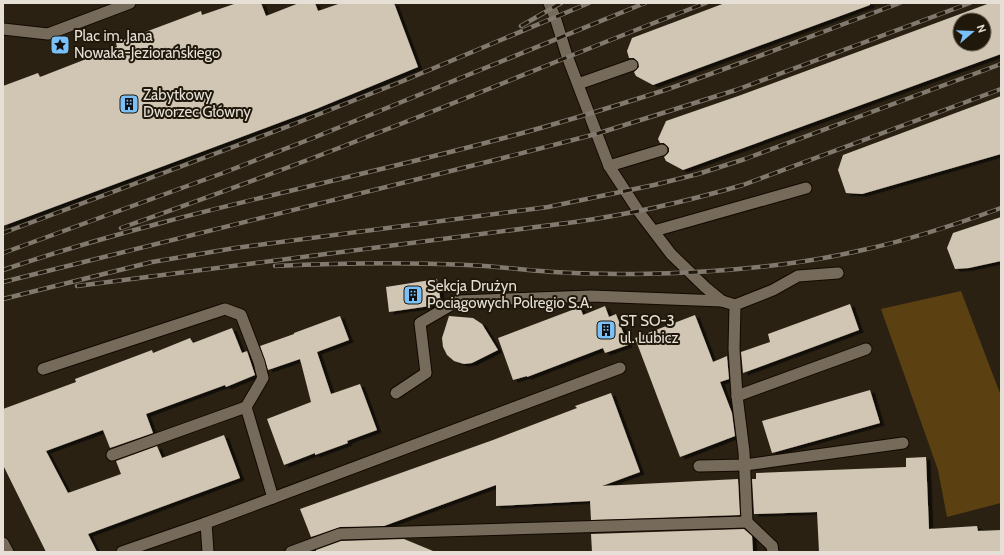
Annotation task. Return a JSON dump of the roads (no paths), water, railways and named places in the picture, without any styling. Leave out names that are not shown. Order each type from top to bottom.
[{"type":"street","points":[[3,29],[48,34],[130,3]]},
{"type":"street","points":[[548,3],[555,17],[578,84],[609,166],[625,192],[671,254],[705,287],[722,301]]},
{"type":"street","points":[[578,84],[632,65]]},
{"type":"street","points":[[609,166],[662,150]]},
{"type":"street","points":[[654,231],[806,188]]},
{"type":"street","points":[[396,393],[426,373],[420,323],[458,301],[591,296],[722,301],[734,305],[773,290],[798,276],[838,273]]},
{"type":"street","points":[[734,305],[734,349],[737,396],[745,465],[747,522],[772,549]]},
{"type":"street","points":[[43,368],[224,310],[241,315],[259,362],[263,378],[246,406],[112,455]]},
{"type":"street","points":[[737,396],[866,349]]},
{"type":"street","points":[[122,552],[206,523],[620,368]]},
{"type":"street","points":[[246,406],[273,498]]},
{"type":"street","points":[[699,466],[745,465],[902,443]]},
{"type":"street","points":[[291,552],[340,534],[747,522]]},
{"type":"street","points":[[206,523],[208,552]]},
{"type":"street","points":[[3,543],[8,552]]},
{"type":"railway","points":[[521,26],[561,3]]},
{"type":"railway","points":[[3,233],[289,126],[403,81],[589,3]]},
{"type":"railway","points":[[3,253],[223,173],[313,138],[645,3]]},
{"type":"railway","points":[[121,228],[310,159],[706,3]]},
{"type":"railway","points":[[3,270],[65,250],[190,215],[441,154],[583,116],[692,81],[900,3]]},
{"type":"railway","points":[[3,282],[596,134],[736,90],[970,3]]},
{"type":"railway","points":[[3,299],[152,262],[235,248],[548,207],[654,185],[698,174],[745,159],[1001,64]]},
{"type":"railway","points":[[77,286],[575,222],[639,211],[681,202],[743,185],[1001,89]]},
{"type":"railway","points":[[275,266],[419,263],[476,265],[553,272],[600,274],[694,272],[752,268],[781,265],[839,255],[901,241],[1001,208]]},
{"type":"place","name":"Plac im. Jana Nowaka-Jeziorańskiego","points":[[60,45]]},
{"type":"place","name":"Zabytkowy Dworzec Główny","points":[[129,104]]},
{"type":"place","name":"Sekcja Drużyn Pociągowych Polregio S.A.","points":[[413,295]]},
{"type":"place","name":"ST SO-3 ul. Lubicz","points":[[606,330]]}]
